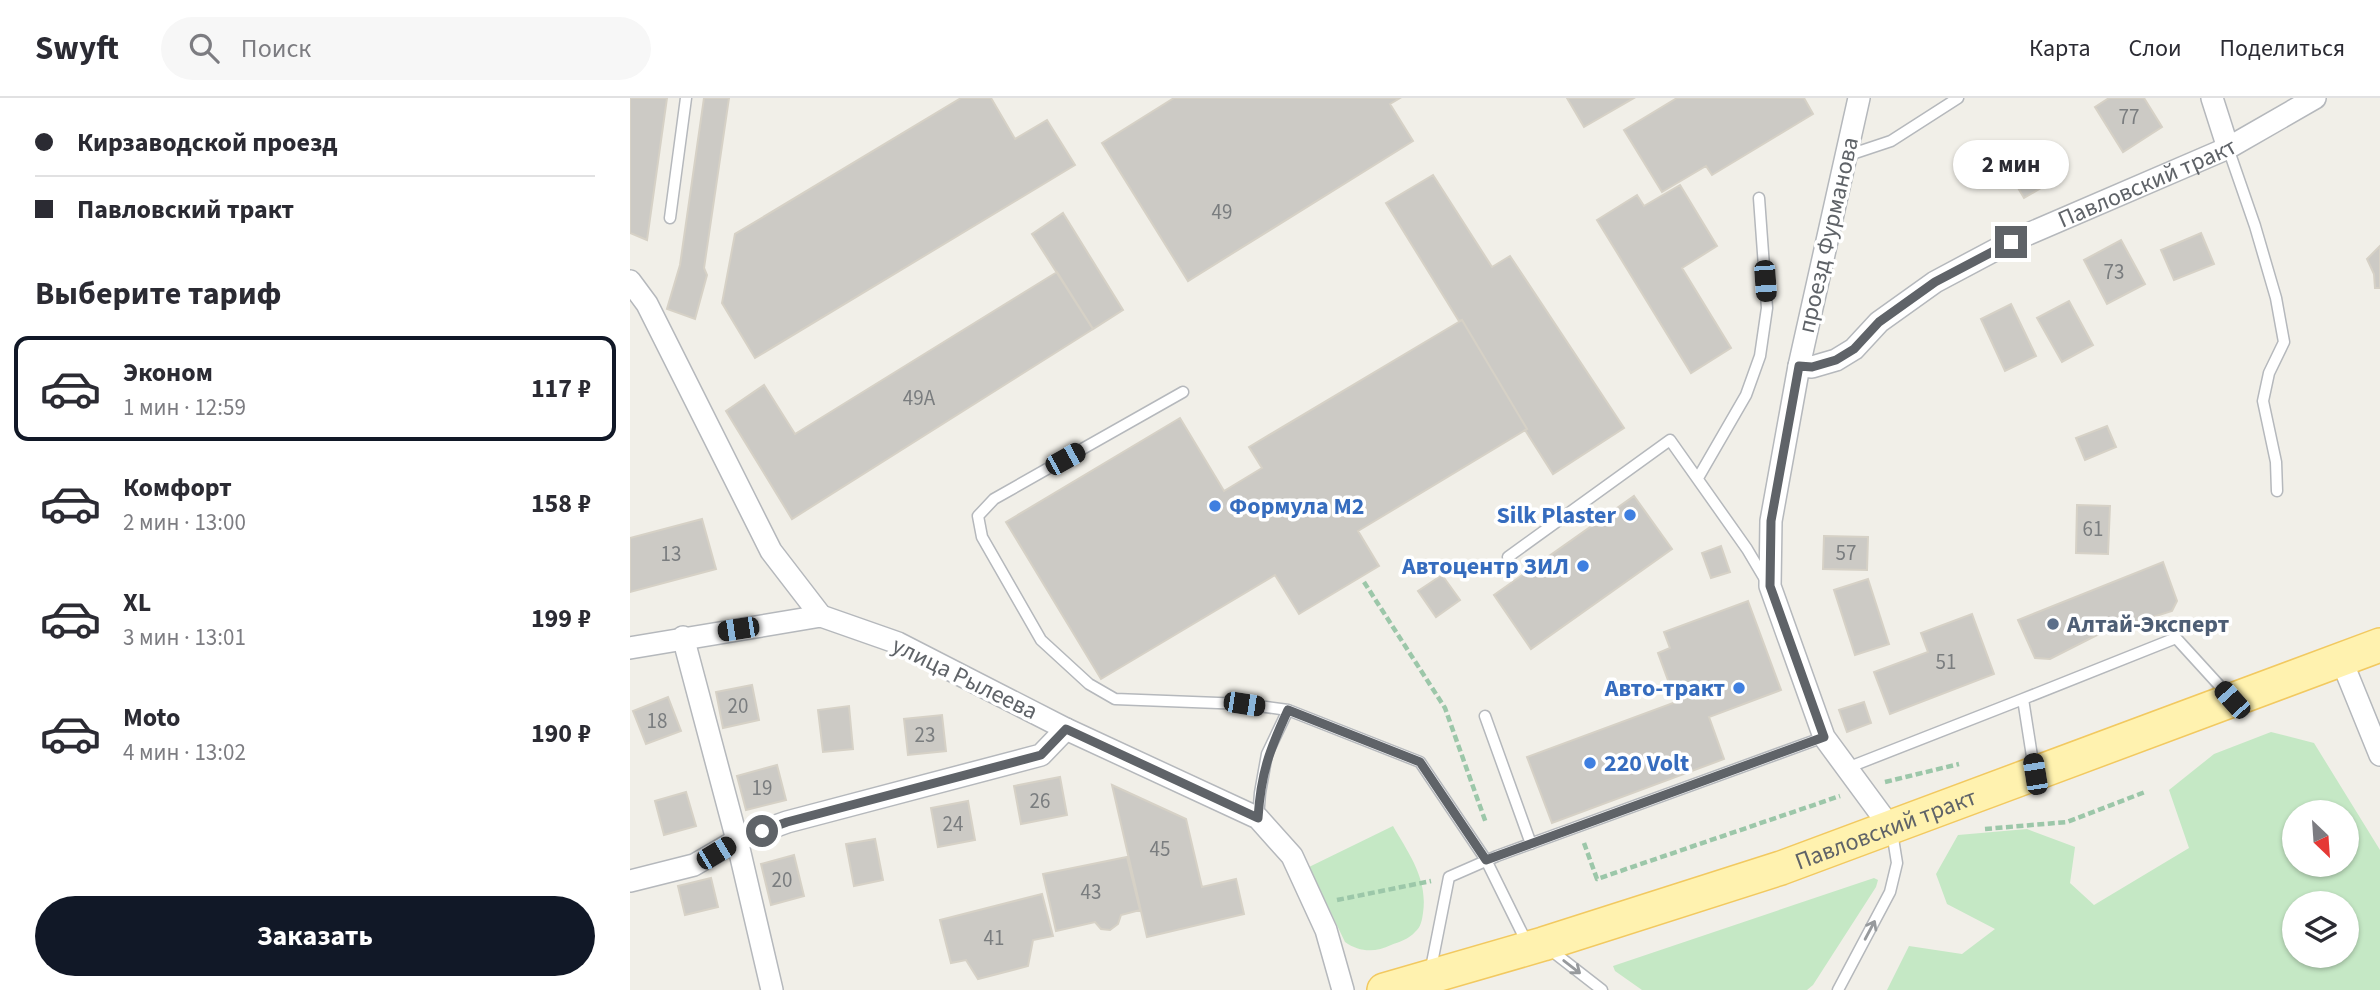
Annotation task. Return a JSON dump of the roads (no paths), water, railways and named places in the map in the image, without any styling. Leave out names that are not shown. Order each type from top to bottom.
[{"type":"main road","name":"Павловский тракт","points":[[1384,990],[1536,946],[1782,868],[2380,645]]},
{"type":"street","name":"проезд Фурманова","points":[[1859,98],[1799,366],[1771,521],[1770,586],[1824,737],[1891,828]]},
{"type":"street","points":[[2212,98],[2228,148]]},
{"type":"street","name":"Павловский тракт","points":[[1799,366],[1812,367],[1854,349],[1879,322],[1935,282],[2011,242],[2228,148],[2315,98]]},
{"type":"street","points":[[630,281],[647,304],[771,551],[821,617]]},
{"type":"street","name":"улица Рылеева","points":[[630,648],[821,617],[898,643],[1066,729],[1258,818],[1292,856],[1326,930],[1343,990]]},
{"type":"street","points":[[683,638],[737,840],[772,990]]},
{"type":"street","points":[[2341,659],[2380,755]]},
{"type":"street","points":[[630,881],[695,865],[737,840],[787,822],[1041,755],[1066,729]]},
{"type":"lane","points":[[670,218],[686,98]]},
{"type":"lane","points":[[1846,156],[1891,141],[1958,98]]},
{"type":"lane","points":[[2228,148],[2262,250],[2276,299],[2284,342],[2269,373],[2263,401],[2276,462],[2277,491]]},
{"type":"lane","points":[[1698,478],[1746,396],[1760,356],[1767,308],[1759,198]]},
{"type":"lane","points":[[1183,392],[994,499],[978,516],[982,537],[1041,640],[1089,684],[1115,699],[1244,704],[1288,710],[1420,762],[1491,858],[1536,946],[1602,990]]},
{"type":"lane","points":[[1508,556],[1670,440],[1770,586]]},
{"type":"lane","points":[[1847,768],[2176,638],[2232,700]]},
{"type":"lane","points":[[2023,699],[2035,774]]},
{"type":"lane","points":[[1258,818],[1267,754],[1288,710]]},
{"type":"lane","points":[[1485,716],[1531,845]]},
{"type":"lane","points":[[1429,977],[1449,877],[1491,858],[1824,737]]},
{"type":"lane","points":[[1838,990],[1890,892],[1897,863],[1891,828]]},
{"type":"place","name":"Формула М2","points":[[1215,506]]},
{"type":"place","name":"Silk Plaster","points":[[1630,515]]},
{"type":"place","name":"Автоцентр ЗИЛ","points":[[1583,566]]},
{"type":"place","name":"Алтай-Эксперт","points":[[2053,624]]},
{"type":"place","name":"Авто-тракт","points":[[1739,688]]},
{"type":"place","name":"220 Volt","points":[[1590,763]]}]
